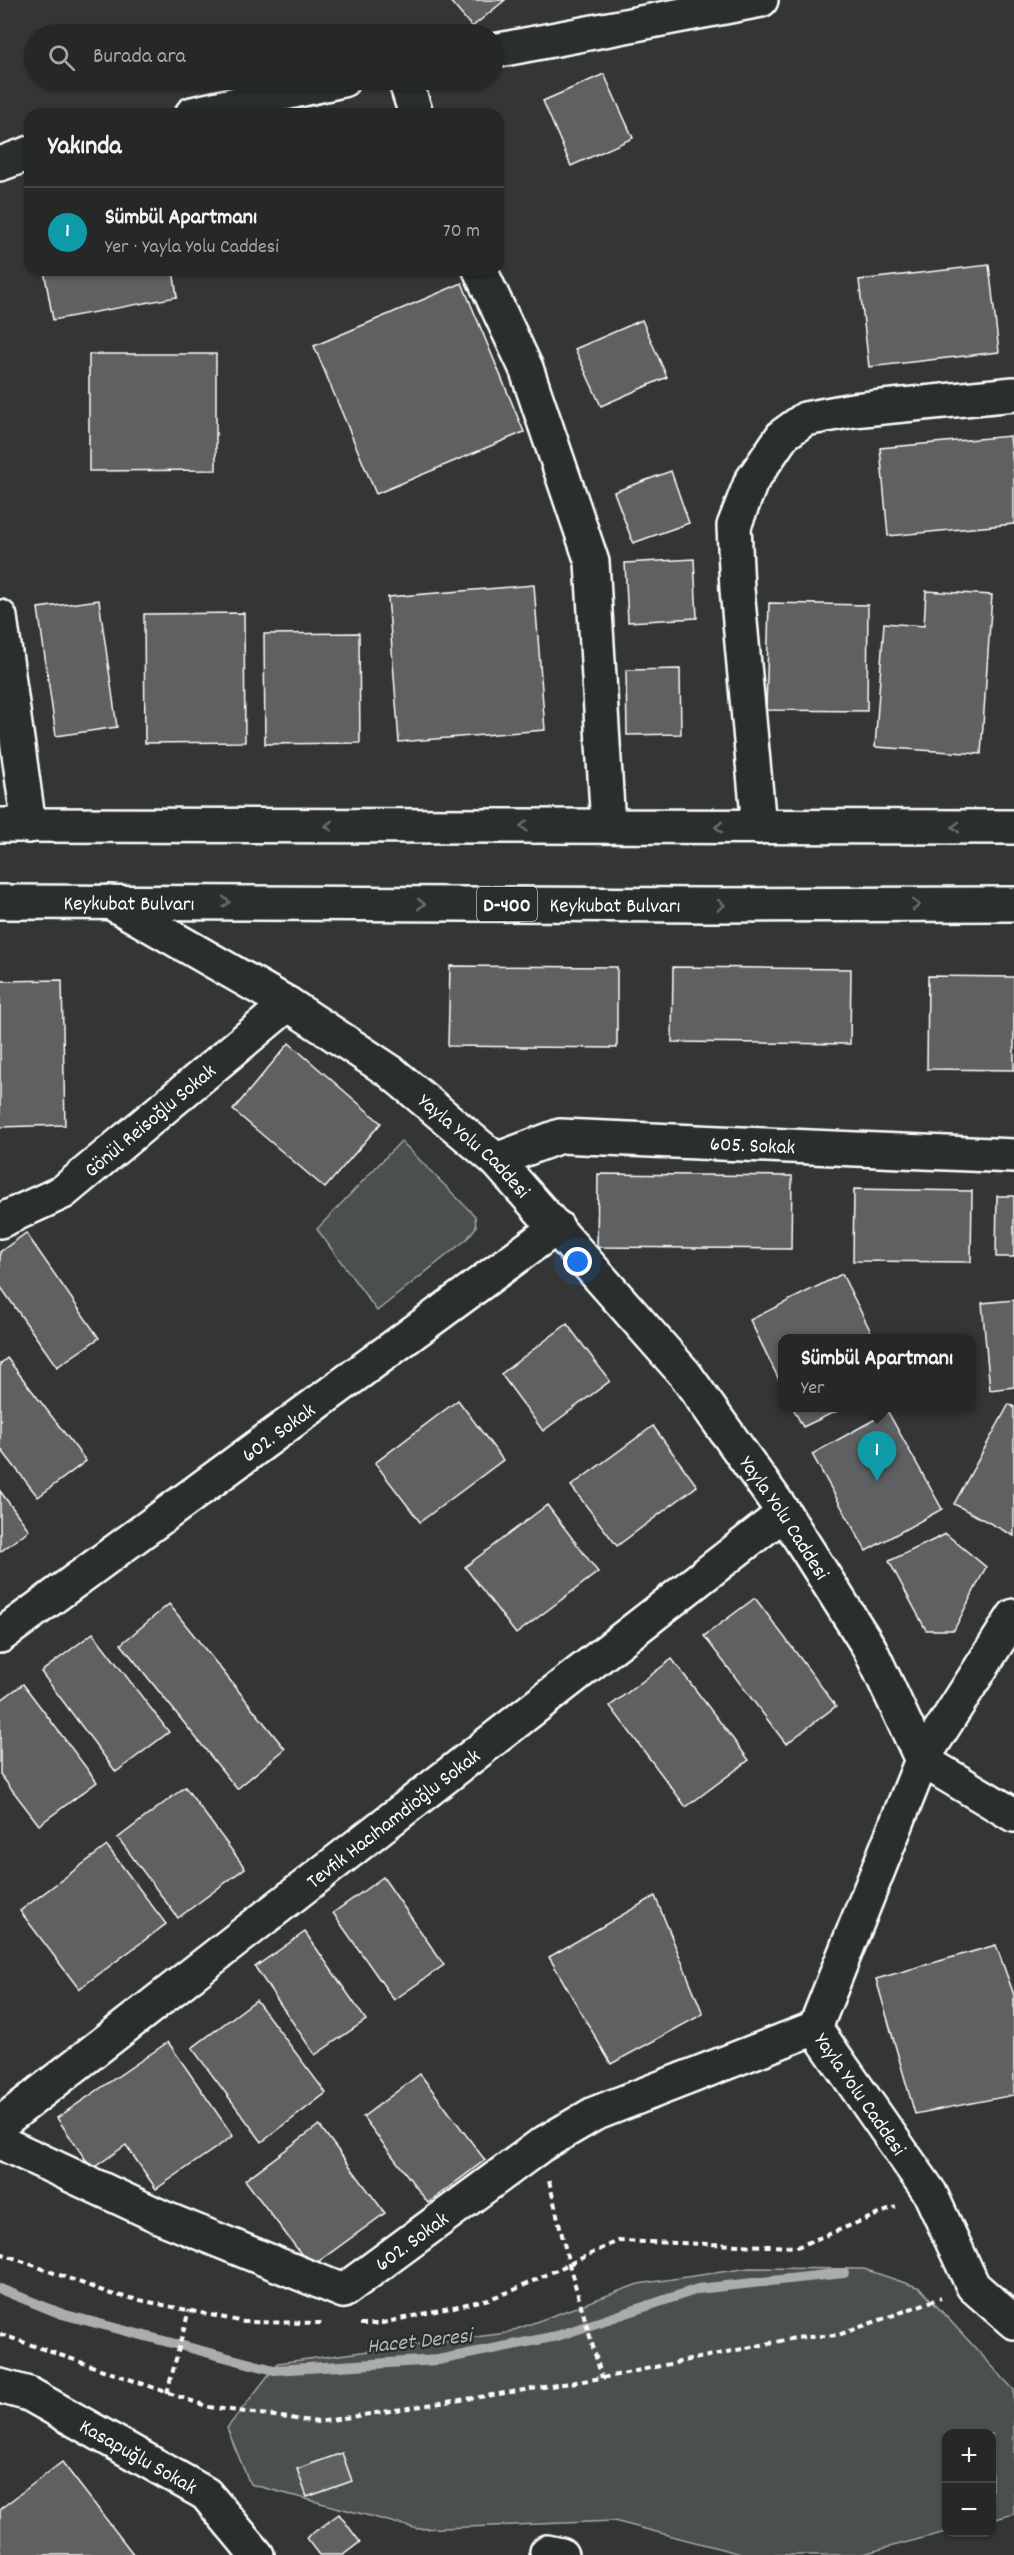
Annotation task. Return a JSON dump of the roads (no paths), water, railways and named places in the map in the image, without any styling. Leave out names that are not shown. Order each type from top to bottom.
[{"type":"main road","points":[[504,49],[761,0]]},
{"type":"main road","points":[[219,108],[299,90]]},
{"type":"main road","points":[[408,90],[414,108]]},
{"type":"main road","points":[[0,164],[24,155]]},
{"type":"main road","points":[[483,276],[526,368],[592,561],[608,826]]},
{"type":"main road","points":[[759,827],[737,590],[734,525],[751,482],[783,435],[805,419],[853,410],[1014,394]]},
{"type":"main road","points":[[0,617],[15,826],[1014,827]]},
{"type":"main road","name":"Keykubat Bulvarı","points":[[0,902],[1014,904]]},
{"type":"main road","name":"Yayla Yolu Caddesi","points":[[110,902],[288,1004],[391,1072],[496,1160],[685,1374],[784,1513],[870,1649],[922,1760],[815,2028],[930,2193],[973,2286],[1014,2322]]},
{"type":"main road","name":"Gönül Reisoğlu Sokak","points":[[0,1221],[63,1192],[288,1004]]},
{"type":"main road","name":"605. Sokak","points":[[496,1160],[560,1136],[1014,1156]]},
{"type":"main road","name":"602. Sokak","points":[[0,1636],[557,1227]]},
{"type":"main road","name":"Tevfik Hacıhamdioğlu Sokak","points":[[0,2124],[784,1513]]},
{"type":"main road","points":[[1014,1616],[922,1760],[1014,1815]]},
{"type":"main road","name":"602. Sokak","points":[[0,2142],[161,2217],[343,2291],[541,2145],[594,2114],[815,2028]]},
{"type":"main road","name":"Kasapuğlu Sokak","points":[[0,2386],[28,2394],[206,2494],[257,2555]]},
{"type":"waterway","name":"Hacet Deresi","points":[[0,2289],[62,2314],[274,2370],[438,2360],[557,2336],[698,2289],[844,2273]]},
{"type":"place","name":"Sümbül Apartmanı","points":[[877,1481]]}]
